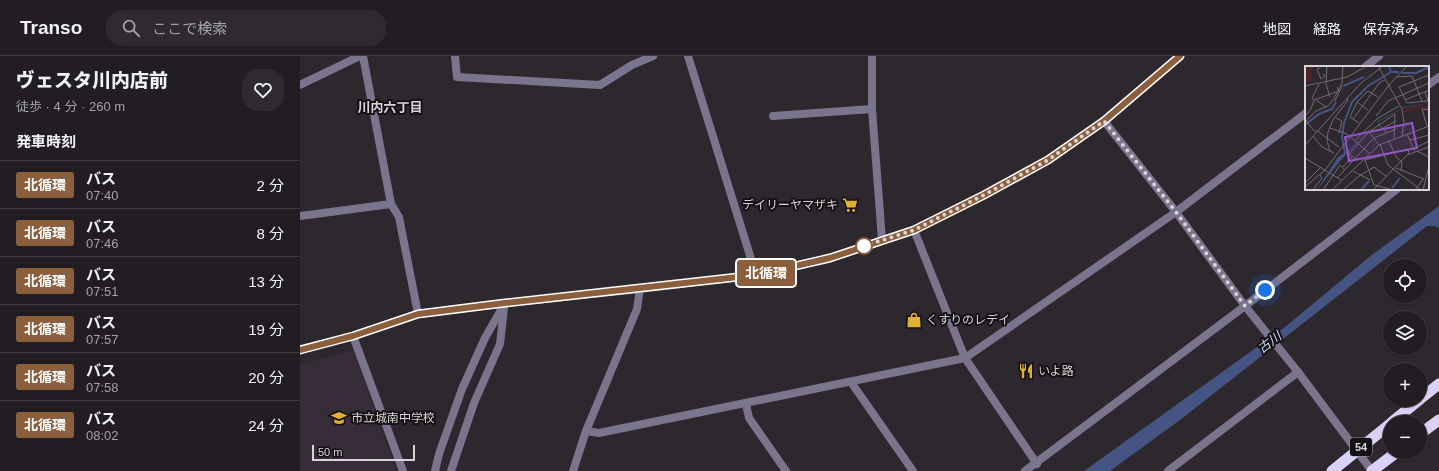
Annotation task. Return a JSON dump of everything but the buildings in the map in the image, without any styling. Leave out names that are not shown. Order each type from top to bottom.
[{"type":"highway","name":"54","points":[[1427,394],[1436,386]]},
{"type":"highway","name":"54","points":[[1401,415],[1411,407]]},
{"type":"highway","points":[[1427,429],[1439,420]]},
{"type":"highway","name":"54","points":[[1332,471],[1383,429]]},
{"type":"highway","name":"54","points":[[1372,471],[1388,459]]},
{"type":"street","points":[[300,85],[361,56],[391,204],[399,217],[418,314]]},
{"type":"street","points":[[455,56],[457,77],[600,85],[632,65],[653,56]]},
{"type":"street","points":[[688,56],[756,275]]},
{"type":"street","points":[[872,56],[872,109],[882,240]]},
{"type":"street","points":[[300,350],[353,336],[418,314],[756,275],[830,258],[914,230],[984,195],[1048,160],[1104,121],[1180,56]]},
{"type":"street","points":[[1366,66],[1379,56]]},
{"type":"street","points":[[1429,84],[1439,77]]},
{"type":"street","points":[[773,116],[872,109]]},
{"type":"street","points":[[586,431],[599,433],[965,358],[1176,212],[1305,114]]},
{"type":"street","points":[[1104,121],[1176,212],[1245,306],[1298,372],[1372,471]]},
{"type":"street","points":[[1025,471],[1245,306],[1396,190]]},
{"type":"street","points":[[300,216],[391,204]]},
{"type":"street","points":[[914,230],[965,358],[1036,464]]},
{"type":"street","points":[[573,471],[586,431],[638,309],[640,289]]},
{"type":"street","points":[[435,471],[439,454],[462,389],[485,338],[505,303]]},
{"type":"street","points":[[451,471],[474,403],[500,344],[505,303]]},
{"type":"street","points":[[353,336],[403,471]]},
{"type":"street","points":[[1168,471],[1298,372]]},
{"type":"street","points":[[851,382],[913,471]]},
{"type":"street","points":[[746,404],[749,418],[786,471]]},
{"type":"shaded area","name":"市立城南中学校","points":[[354,350],[396,471],[300,471],[300,365]]},
{"type":"water","name":"古川","points":[[1439,206],[1439,228],[1435,226],[1427,226],[1383,259],[1383,261],[1180,420],[1110,471],[1084,471],[1285,327],[1373,254]]},
{"type":"bus line","name":"北循環","points":[[300,350],[353,336],[418,314],[756,275],[830,258],[914,230],[984,195],[1048,160],[1104,121],[1180,56]]},
{"type":"place","name":"デイリーヤマザキ","points":[[850,205]]},
{"type":"place","name":"くすりのレデイ","points":[[914,320]]},
{"type":"place","name":"いよ路","points":[[1026,371]]},
{"type":"place","name":"市立城南中学校","points":[[339,418]]},
{"type":"district","name":"川内六丁目","points":[[390,107]]},
{"type":"route","points":[[864,246],[914,230],[984,195],[1048,160],[1104,121],[1176,212],[1245,306],[1265,290]]}]
